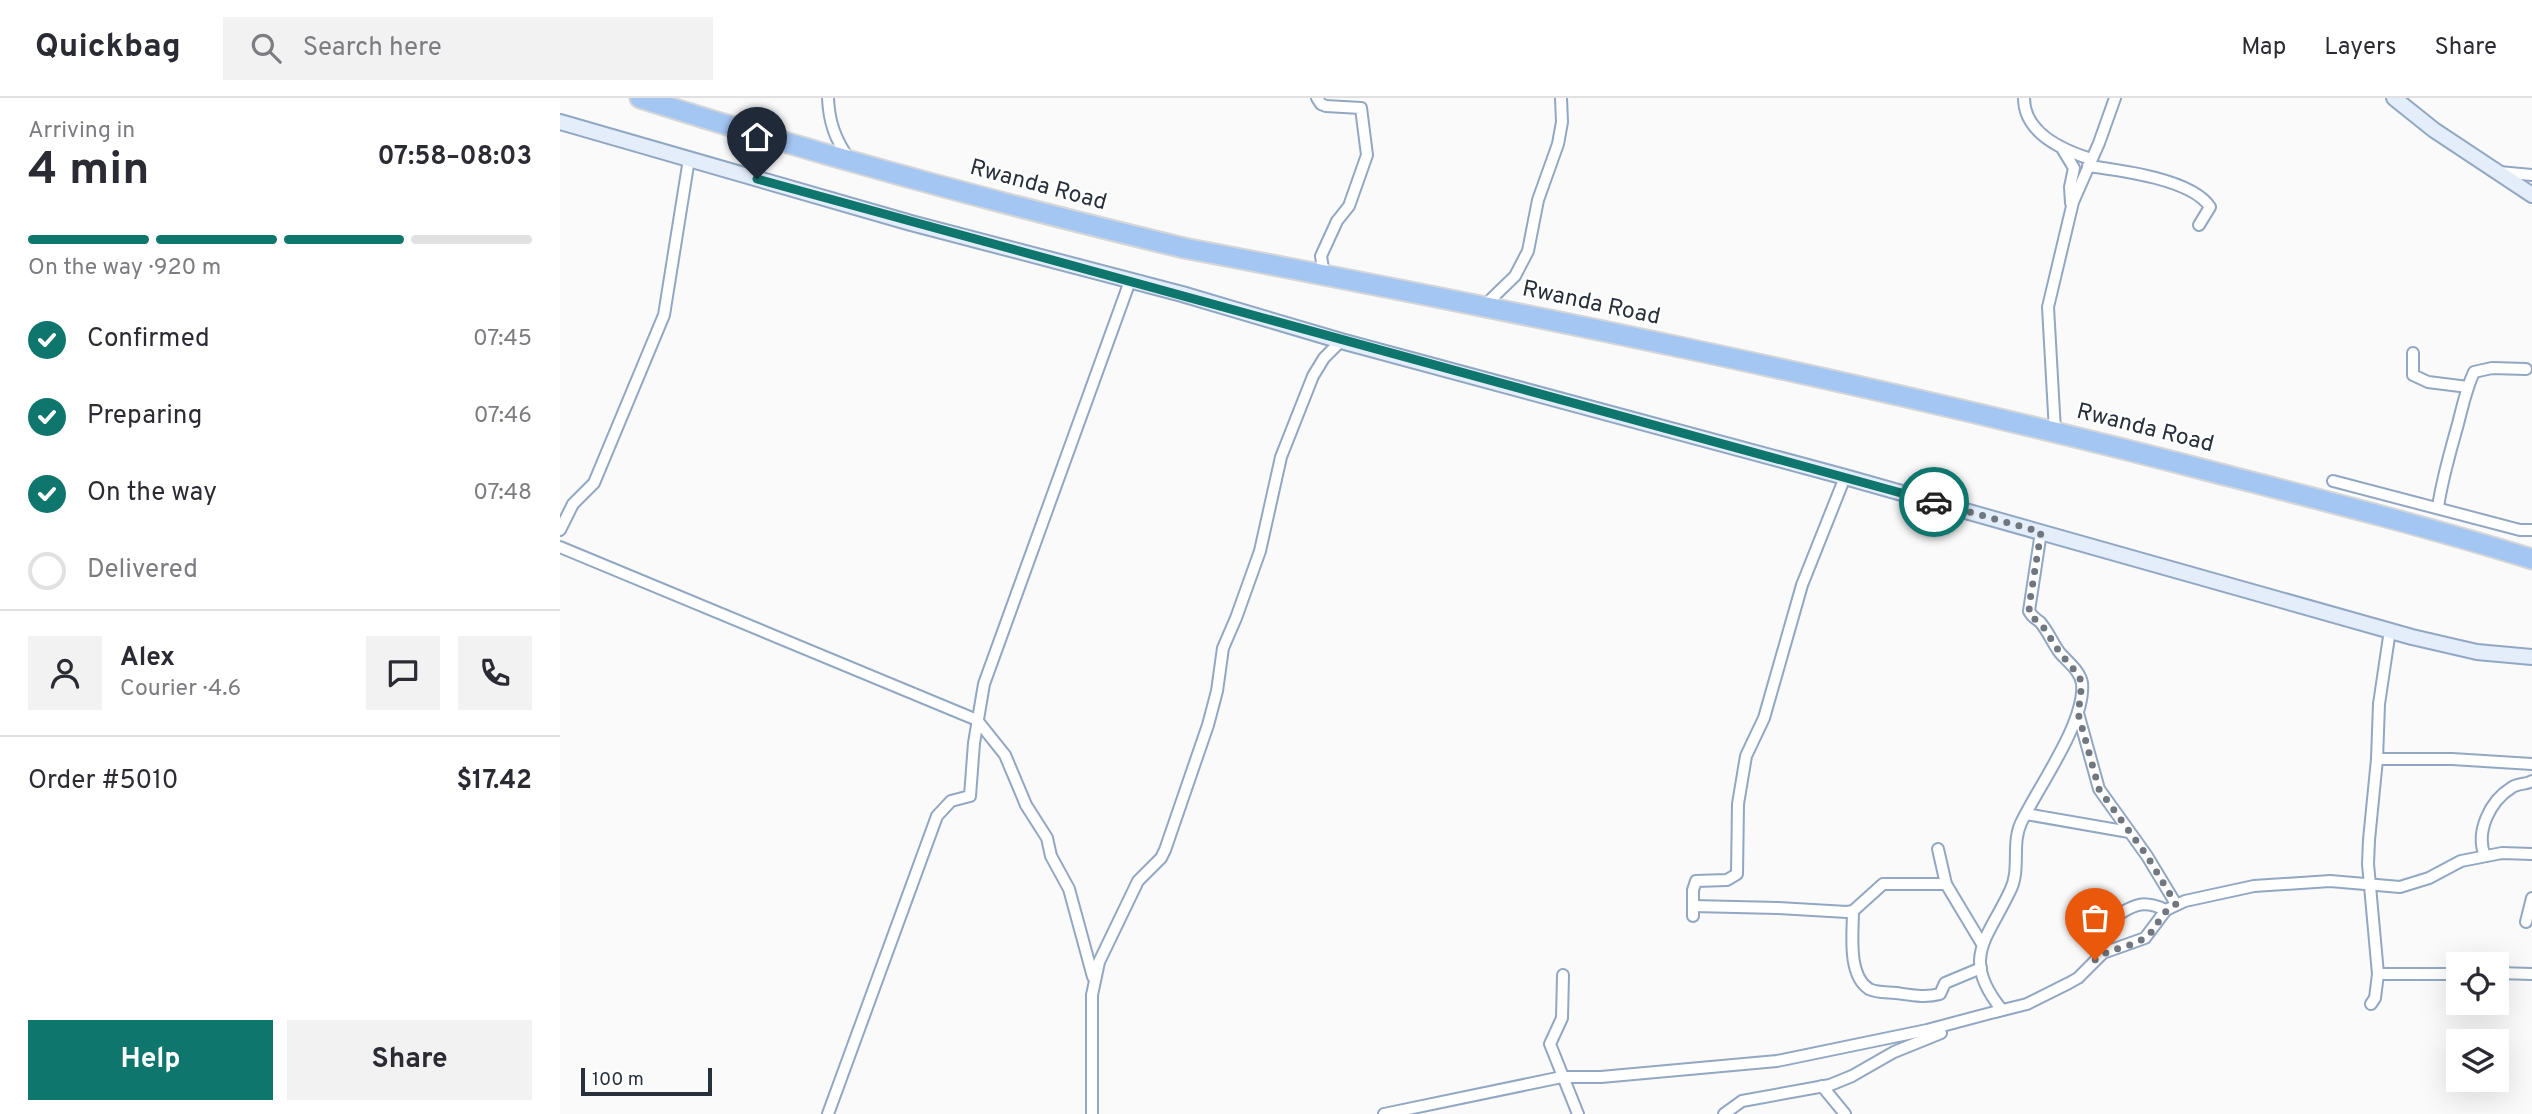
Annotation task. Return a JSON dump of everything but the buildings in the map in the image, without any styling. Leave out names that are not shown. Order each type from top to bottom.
[{"type":"highway","name":"Rwanda Road","points":[[640,98],[744,131],[1051,216],[1184,248],[1483,307],[2054,431],[2293,492],[2532,559]]},
{"type":"street","points":[[828,98],[829,120],[837,141],[849,159]]},
{"type":"street","points":[[1317,98],[1319,103],[1326,106],[1361,108],[1367,151],[1349,206],[1337,221],[1321,256],[1324,275]]},
{"type":"street","points":[[1483,307],[1514,276],[1528,251],[1538,200],[1559,144],[1562,122],[1560,98]]},
{"type":"street","points":[[2024,98],[2025,110],[2032,124],[2067,151],[2089,162],[2158,179],[2200,197],[2210,207],[2199,225]]},
{"type":"street","points":[[2054,431],[2048,307],[2072,207],[2115,98]]},
{"type":"street","points":[[2394,98],[2434,130],[2532,195]]},
{"type":"street","points":[[560,122],[911,223],[1845,477],[2390,630],[2477,652],[2532,657]]},
{"type":"street","points":[[2059,146],[2074,168],[2070,187],[2072,207]]},
{"type":"street","points":[[560,530],[573,504],[594,483],[664,315],[689,159]]},
{"type":"street","points":[[2496,172],[2532,175]]},
{"type":"street","points":[[828,1114],[937,816],[951,801],[970,796],[977,720],[984,684],[1130,281]]},
{"type":"street","points":[[1092,1114],[1094,980],[1103,950],[1138,881],[1161,858],[1165,850],[1214,702],[1223,648],[1259,551],[1281,457],[1313,376],[1324,358],[1341,341]]},
{"type":"street","points":[[2413,353],[2413,375],[2421,380],[2468,387]]},
{"type":"street","points":[[2438,507],[2442,476],[2463,396],[2474,372],[2502,367],[2526,369]]},
{"type":"street","points":[[1845,477],[1802,585],[1764,718],[1746,756],[1738,804],[1737,874],[1727,880],[1696,881],[1693,885],[1693,911],[1778,908],[1840,913],[1853,911],[1883,884],[1946,884]]},
{"type":"street","points":[[2333,481],[2520,530],[2532,530]]},
{"type":"street","points":[[1998,1011],[1985,987],[1981,968],[1982,944],[2011,890],[2018,832],[2078,713],[2081,694],[2080,677],[2029,611],[2041,532]]},
{"type":"street","points":[[560,547],[977,720],[1005,755],[1026,805],[1047,838],[1051,856],[1069,889],[1094,980]]},
{"type":"street","points":[[2371,1004],[2375,998],[2378,974],[2369,840],[2377,760],[2379,704],[2390,630]]},
{"type":"street","points":[[2078,713],[2099,789],[2147,856],[2176,904]]},
{"type":"street","points":[[2377,760],[2487,760],[2532,764]]},
{"type":"street","points":[[2512,786],[2515,764]]},
{"type":"street","points":[[2485,856],[2481,832],[2494,802],[2512,786],[2527,784],[2532,780]]},
{"type":"street","points":[[2026,814],[2129,832]]},
{"type":"street","points":[[1938,849],[1946,884],[1982,944]]},
{"type":"street","points":[[1384,1114],[1562,1077],[1614,1076],[1777,1061],[1927,1030],[2027,1004],[2069,983],[2104,953],[2145,937],[2165,910],[2176,904],[2254,886],[2330,881],[2400,887],[2415,884],[2461,861],[2502,853],[2532,854]]},
{"type":"street","points":[[2526,922],[2532,898]]},
{"type":"street","points":[[2105,921],[2136,905],[2165,910]]},
{"type":"street","points":[[1853,911],[1854,959],[1860,976],[1869,989],[1928,997],[1940,994],[1945,983],[1981,968]]},
{"type":"street","points":[[2509,973],[2532,974]]},
{"type":"street","points":[[2378,974],[2446,974]]},
{"type":"street","points":[[1563,975],[1562,1018],[1550,1044],[1578,1114]]},
{"type":"street","points":[[1724,1114],[1742,1101],[1822,1086],[1852,1076],[1879,1060],[1930,1037],[1998,1011]]},
{"type":"street","points":[[1822,1086],[1845,1114]]},
{"type":"way so far","points":[[1934,502],[2041,532],[2030,615],[2042,625],[2080,677],[2082,684],[2078,713],[2099,789],[2147,856],[2176,904],[2165,910],[2145,937],[2116,947],[2095,960]]},
{"type":"route","points":[[757,179],[1934,502]]}]
